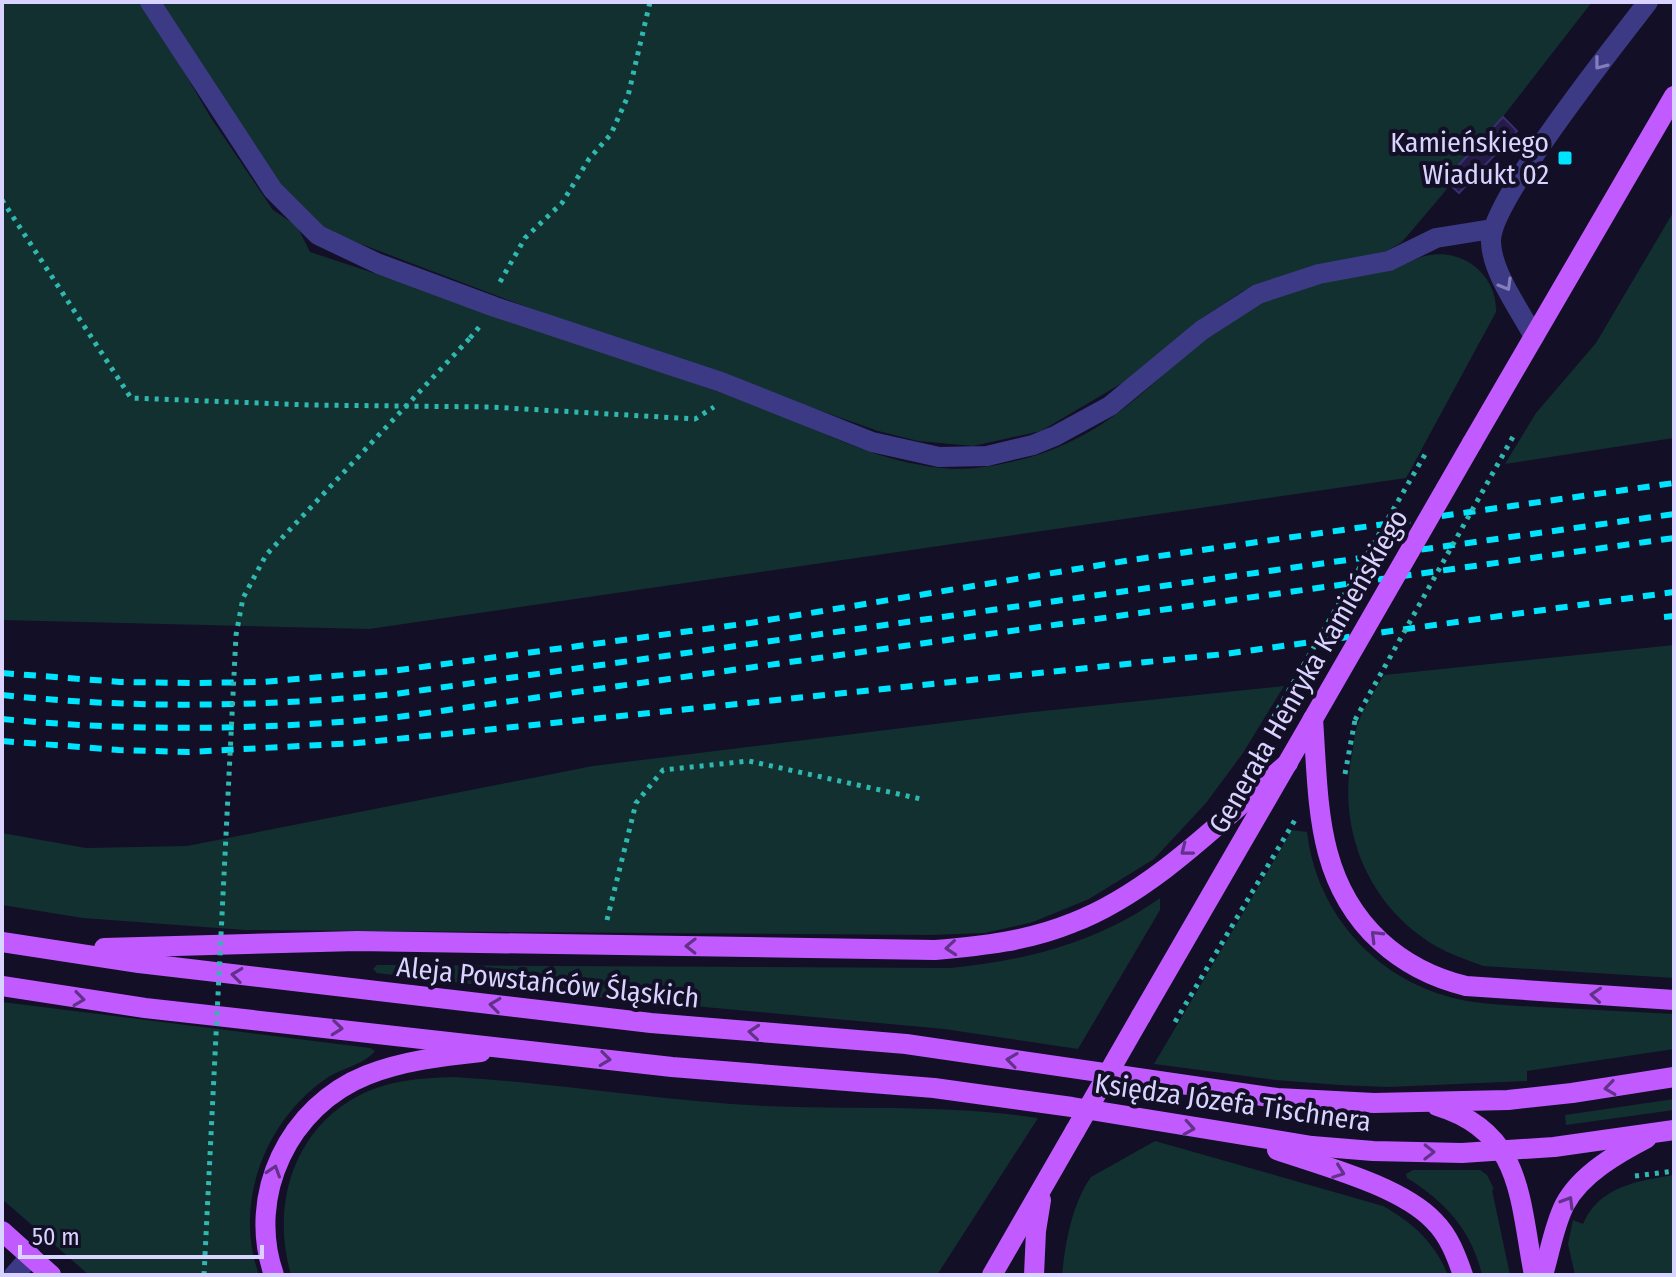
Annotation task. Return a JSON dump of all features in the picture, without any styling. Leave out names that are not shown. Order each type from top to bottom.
[{"type":"main road","name":"Generała Henryka Kamieńskiego","points":[[992,1275],[1674,96]]},
{"type":"main road","points":[[1313,719],[1321,819],[1329,862],[1341,892],[1357,917],[1393,952],[1440,980],[1466,986],[1674,1000]]},
{"type":"main road","points":[[48,950],[357,941],[935,950],[1029,938],[1074,923],[1116,902],[1199,840],[1288,763]]},
{"type":"main road","name":"Aleja Powstańców Śląskich","points":[[2,942],[153,965],[651,1023],[906,1044],[1089,1071]]},
{"type":"main road","points":[[2,986],[145,1008],[527,1049]]},
{"type":"main road","points":[[274,1275],[265,1229],[268,1190],[274,1169],[292,1134],[319,1106],[366,1075],[394,1066],[474,1053],[527,1049]]},
{"type":"main road","name":"Księdza Józefa Tischnera","points":[[527,1049],[672,1067],[934,1088],[1072,1107],[1240,1136],[1373,1151],[1504,1151],[1666,1131]]},
{"type":"main road","name":"Księdza Józefa Tischnera","points":[[1089,1071],[1277,1098],[1362,1103],[1546,1097],[1674,1077]]},
{"type":"main road","points":[[1421,1103],[1471,1120],[1491,1135],[1504,1151],[1517,1188],[1534,1275]]},
{"type":"main road","points":[[1543,1275],[1560,1215],[1574,1191],[1612,1159],[1666,1131]]},
{"type":"main road","points":[[1240,1136],[1384,1189],[1412,1204],[1426,1213],[1446,1235],[1463,1275]]},
{"type":"main road","points":[[1034,1275],[1039,1210],[1053,1167]]},
{"type":"main road","points":[[2,1231],[51,1275]]},
{"type":"street","points":[[150,2],[273,190],[318,235],[379,264],[495,307],[742,390],[839,430],[904,451],[939,457],[1011,451],[1055,436],[1110,406],[1202,330],[1239,303],[1258,294],[1319,274],[1389,261],[1436,238],[1492,229]]},
{"type":"street","points":[[1534,337],[1492,254],[1492,229],[1540,149],[1648,2]]},
{"type":"street","points":[[14,1275],[31,1256]]},
{"type":"path","points":[[495,307],[501,276],[525,238],[562,203],[589,159],[611,134],[628,96],[650,2]]},
{"type":"path","points":[[2,200],[131,398],[310,405],[490,407],[695,419],[742,390]]},
{"type":"path","points":[[204,1275],[236,635],[243,598],[266,555],[470,338]]},
{"type":"path","points":[[1344,777],[1355,720],[1514,435]]},
{"type":"path","points":[[1273,718],[1427,451]]},
{"type":"path","points":[[601,945],[636,803],[663,770],[749,761],[921,799]]},
{"type":"path","points":[[1175,1022],[1294,820]]},
{"type":"green space","points":[[2,2],[143,2],[211,118],[273,210],[297,226],[310,252],[747,402],[854,446],[921,465],[959,469],[993,466],[1045,452],[1096,428],[1137,398],[1222,326],[1261,303],[1336,280],[1388,271],[1425,256],[1452,256],[1475,266],[1491,286],[1496,312],[1406,478],[369,629],[2,620]]},
{"type":"green space","points":[[156,2],[1592,2],[1402,242],[1382,254],[1285,275],[1243,291],[1202,318],[1129,379],[1041,431],[973,446],[918,441],[878,431],[540,312],[329,232],[287,203]]},
{"type":"green space","points":[[1674,211],[1674,438],[1505,464],[1536,413],[1596,343]]},
{"type":"green space","points":[[1674,645],[1674,978],[1483,966],[1436,946],[1402,921],[1372,881],[1361,859],[1349,811],[1348,785],[1356,728],[1384,675]]},
{"type":"green space","points":[[1284,686],[1243,753],[1206,803],[1154,859],[1089,899],[1033,922],[985,933],[245,930],[83,918],[2,905],[2,833],[86,848],[187,846],[593,766],[1024,713]]},
{"type":"green space","points":[[1292,830],[1307,832],[1312,860],[1322,887],[1351,934],[1370,954],[1416,985],[1467,1001],[1674,1014],[1674,1049],[1527,1071],[1527,1081],[1388,1087],[1276,1080],[1154,1064]]},
{"type":"green space","points":[[1160,898],[1160,910],[1078,1049],[944,1029],[521,990],[377,973],[373,969],[377,965],[951,968],[1006,960],[1060,947],[1112,927]]},
{"type":"green space","points":[[2,1002],[375,1051],[327,1078],[305,1096],[271,1140],[260,1166],[250,1220],[252,1248],[259,1275],[89,1275],[2,1199]]},
{"type":"green space","points":[[454,1077],[725,1104],[936,1109],[1038,1118],[937,1275],[291,1275],[285,1249],[286,1198],[292,1173],[317,1129],[335,1111],[381,1086]]},
{"type":"green space","points":[[1674,1099],[1674,1110],[1566,1125],[1565,1115]]},
{"type":"green space","points":[[1155,1141],[1383,1206],[1422,1234],[1448,1275],[1062,1275],[1070,1224],[1091,1177]]},
{"type":"green space","points":[[1413,1170],[1480,1170],[1487,1175],[1494,1189],[1510,1275],[1482,1275],[1471,1245],[1455,1219],[1445,1207],[1407,1178],[1406,1174]]},
{"type":"green space","points":[[1674,1175],[1674,1275],[1575,1275],[1568,1244],[1573,1220],[1583,1224],[1590,1211],[1609,1193],[1634,1183]]},
{"type":"building","points":[[1503,117],[1517,131],[1459,193],[1445,180]]},
{"type":"railway","points":[[2,673],[120,682],[191,683],[262,682],[392,671],[750,623],[1131,560],[1674,483]]},
{"type":"railway","points":[[2,695],[100,703],[198,705],[297,702],[395,694],[1674,514]]},
{"type":"railway","points":[[2,719],[101,726],[200,728],[299,725],[398,717],[1674,538]]},
{"type":"railway","points":[[2,741],[188,752],[357,743],[1225,654],[1674,592]]},
{"type":"railway","points":[[1664,617],[1674,616]]},
{"type":"place","name":"Kamieńskiego Wiadukt 02","points":[[1565,158]]}]
